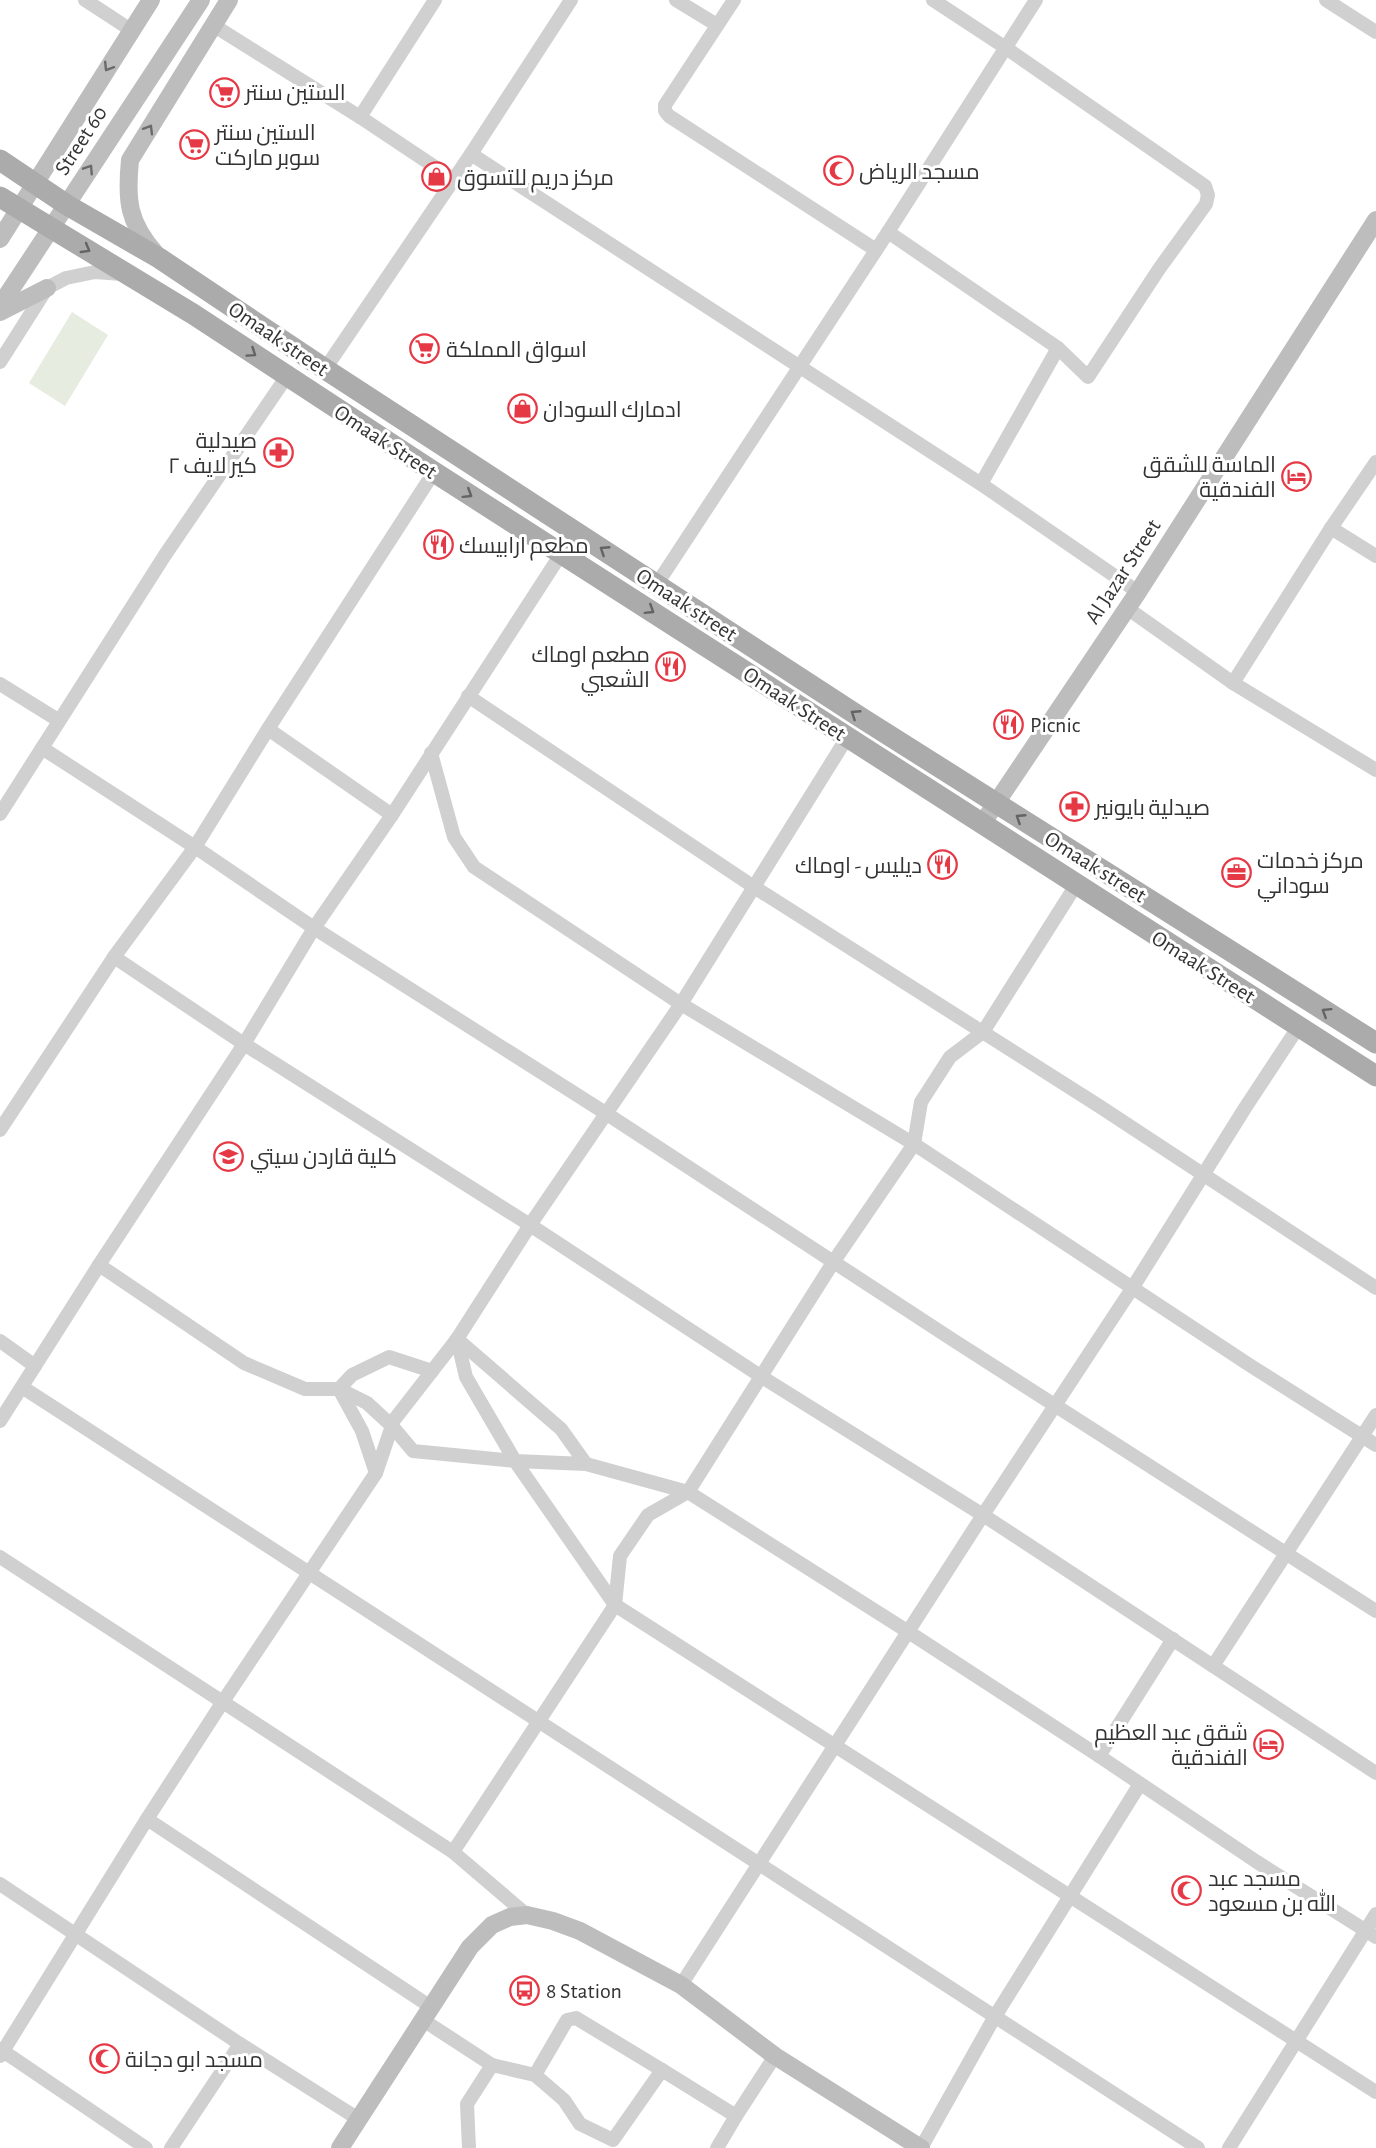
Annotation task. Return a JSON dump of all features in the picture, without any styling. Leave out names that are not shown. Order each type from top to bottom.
[{"type":"main road","name":"Omaak street","points":[[0,160],[67,205],[159,258],[325,369],[860,717],[1376,1043]]},
{"type":"main road","name":"Omaak Street","points":[[0,197],[130,275],[1376,1076]]},
{"type":"street","points":[[84,0],[131,30]]},
{"type":"street","name":"Street 60","points":[[0,239],[151,0]]},
{"type":"street","name":"Street 60","points":[[0,306],[201,0]]},
{"type":"street","points":[[130,160],[229,0]]},
{"type":"street","points":[[360,117],[435,0]]},
{"type":"street","points":[[325,369],[471,154],[571,0]]},
{"type":"street","points":[[676,0],[717,25]]},
{"type":"street","points":[[734,0],[665,105],[665,111],[669,116],[876,250]]},
{"type":"street","points":[[888,232],[1058,348],[1088,377],[1159,268],[1206,204],[1208,195],[1205,186],[933,0]]},
{"type":"street","points":[[657,584],[800,368],[1036,0]]},
{"type":"street","points":[[1326,0],[1376,32]]},
{"type":"street","points":[[213,25],[360,117],[453,179]]},
{"type":"street","points":[[135,99],[130,127],[128,204],[136,226],[159,258]]},
{"type":"street","points":[[471,154],[981,483],[1138,592]]},
{"type":"street","name":"Al Jazar Street","points":[[982,824],[1138,592],[1376,220]]},
{"type":"street","points":[[0,312],[66,278],[95,272],[130,275]]},
{"type":"street","points":[[0,362],[47,288]]},
{"type":"street","points":[[981,483],[1058,348]]},
{"type":"street","points":[[0,814],[172,545],[287,376]]},
{"type":"street","points":[[1233,683],[1331,528],[1376,462]]},
{"type":"street","points":[[0,1130],[114,957],[195,847],[268,729],[434,472]]},
{"type":"street","points":[[1331,528],[1376,556]]},
{"type":"street","points":[[0,1421],[244,1044],[314,928],[392,815],[561,554]]},
{"type":"street","points":[[1127,608],[1233,683],[1376,770]]},
{"type":"street","points":[[0,684],[58,720]]},
{"type":"street","points":[[468,696],[754,887],[1204,1174],[1376,1288]]},
{"type":"street","points":[[268,729],[392,815]]},
{"type":"street","points":[[146,2148],[1,2052],[222,1703],[376,1473],[394,1420],[457,1339],[530,1225],[681,1004],[848,736]]},
{"type":"street","points":[[42,748],[195,847],[314,928],[607,1114],[953,1341],[1376,1611]]},
{"type":"street","points":[[431,753],[454,837],[474,867],[681,1004],[914,1144],[1251,1366],[1376,1445]]},
{"type":"street","points":[[453,1852],[615,1605],[620,1556],[648,1515],[688,1492],[834,1261],[914,1144],[921,1101],[950,1057],[983,1032],[1076,885]]},
{"type":"street","points":[[114,957],[244,1044],[530,1225],[762,1377],[983,1515],[1376,1773]]},
{"type":"street","points":[[681,1985],[983,1515],[1133,1287],[1299,1026]]},
{"type":"street","points":[[99,1265],[243,1363],[305,1389],[339,1389],[367,1403],[392,1426],[413,1451],[515,1461],[586,1464],[688,1492],[908,1631],[1257,1862],[1371,1934]]},
{"type":"street","points":[[457,1339],[466,1377],[515,1461],[615,1605],[1376,2092]]},
{"type":"street","points":[[457,1339],[561,1429],[586,1464]]},
{"type":"street","points":[[0,1341],[35,1366]]},
{"type":"street","points":[[339,1389],[352,1375],[389,1357],[432,1371]]},
{"type":"street","points":[[22,1387],[308,1573],[540,1720],[994,2018],[1198,2148]]},
{"type":"street","points":[[339,1389],[362,1431],[376,1473]]},
{"type":"street","points":[[1213,1666],[1376,1415]]},
{"type":"street","points":[[0,1557],[453,1852],[527,1915]]},
{"type":"street","points":[[1099,1756],[1173,1639]]},
{"type":"street","points":[[340,2148],[470,1947],[500,1920],[527,1915],[554,1921],[580,1931],[681,1985],[775,2056],[921,2148],[994,2018],[1140,1784]]},
{"type":"street","points":[[147,1819],[427,2014],[492,2065],[535,2075],[564,2100],[580,2124],[612,2144],[662,2070]]},
{"type":"street","points":[[0,1884],[240,2044],[360,2120]]},
{"type":"street","points":[[1229,2148],[1296,2040],[1371,1934],[1376,1914]]},
{"type":"street","points":[[535,2075],[567,2020],[576,2018],[736,2116]]},
{"type":"street","points":[[171,2148],[240,2044]]},
{"type":"street","points":[[717,2148],[775,2056]]},
{"type":"street","points":[[469,2148],[467,2104],[492,2065]]},
{"type":"shaded area","points":[[72,312],[108,335],[65,406],[29,383]]},
{"type":"place","name":"الستين سنتر","points":[[224,92]]},
{"type":"place","name":"الستين سنتر سوبر ماركت","points":[[194,145]]},
{"type":"place","name":"مسجد الرياض","points":[[838,171]]},
{"type":"place","name":"مركز دريم للتسوق","points":[[436,177]]},
{"type":"place","name":"اسواق المملكة","points":[[425,349]]},
{"type":"place","name":"ادمارك السودان","points":[[522,409]]},
{"type":"place","name":"صيدلية كير لايف ٢","points":[[278,453]]},
{"type":"place","name":"الماسة للشقق الفندقية","points":[[1297,477]]},
{"type":"place","name":"مطعم ارابيسك","points":[[438,545]]},
{"type":"place","name":"مطعم اوماك الشعبي","points":[[671,667]]},
{"type":"place","name":"Picnic","points":[[1009,724]]},
{"type":"place","name":"صيدلية بايونير","points":[[1074,807]]},
{"type":"place","name":"ديليس - اوماك","points":[[943,865]]},
{"type":"place","name":"مركز خدمات سوداني","points":[[1236,873]]},
{"type":"place","name":"كلية قاردن سيتي","points":[[229,1156]]},
{"type":"place","name":"شقق عبد العظيم الفندقية","points":[[1269,1745]]},
{"type":"place","name":"مسجد عبد الله بن مسعود","points":[[1187,1891]]},
{"type":"place","name":"8 Station","points":[[525,1990]]},
{"type":"place","name":"مسجد ابو دجانة","points":[[104,2059]]}]
